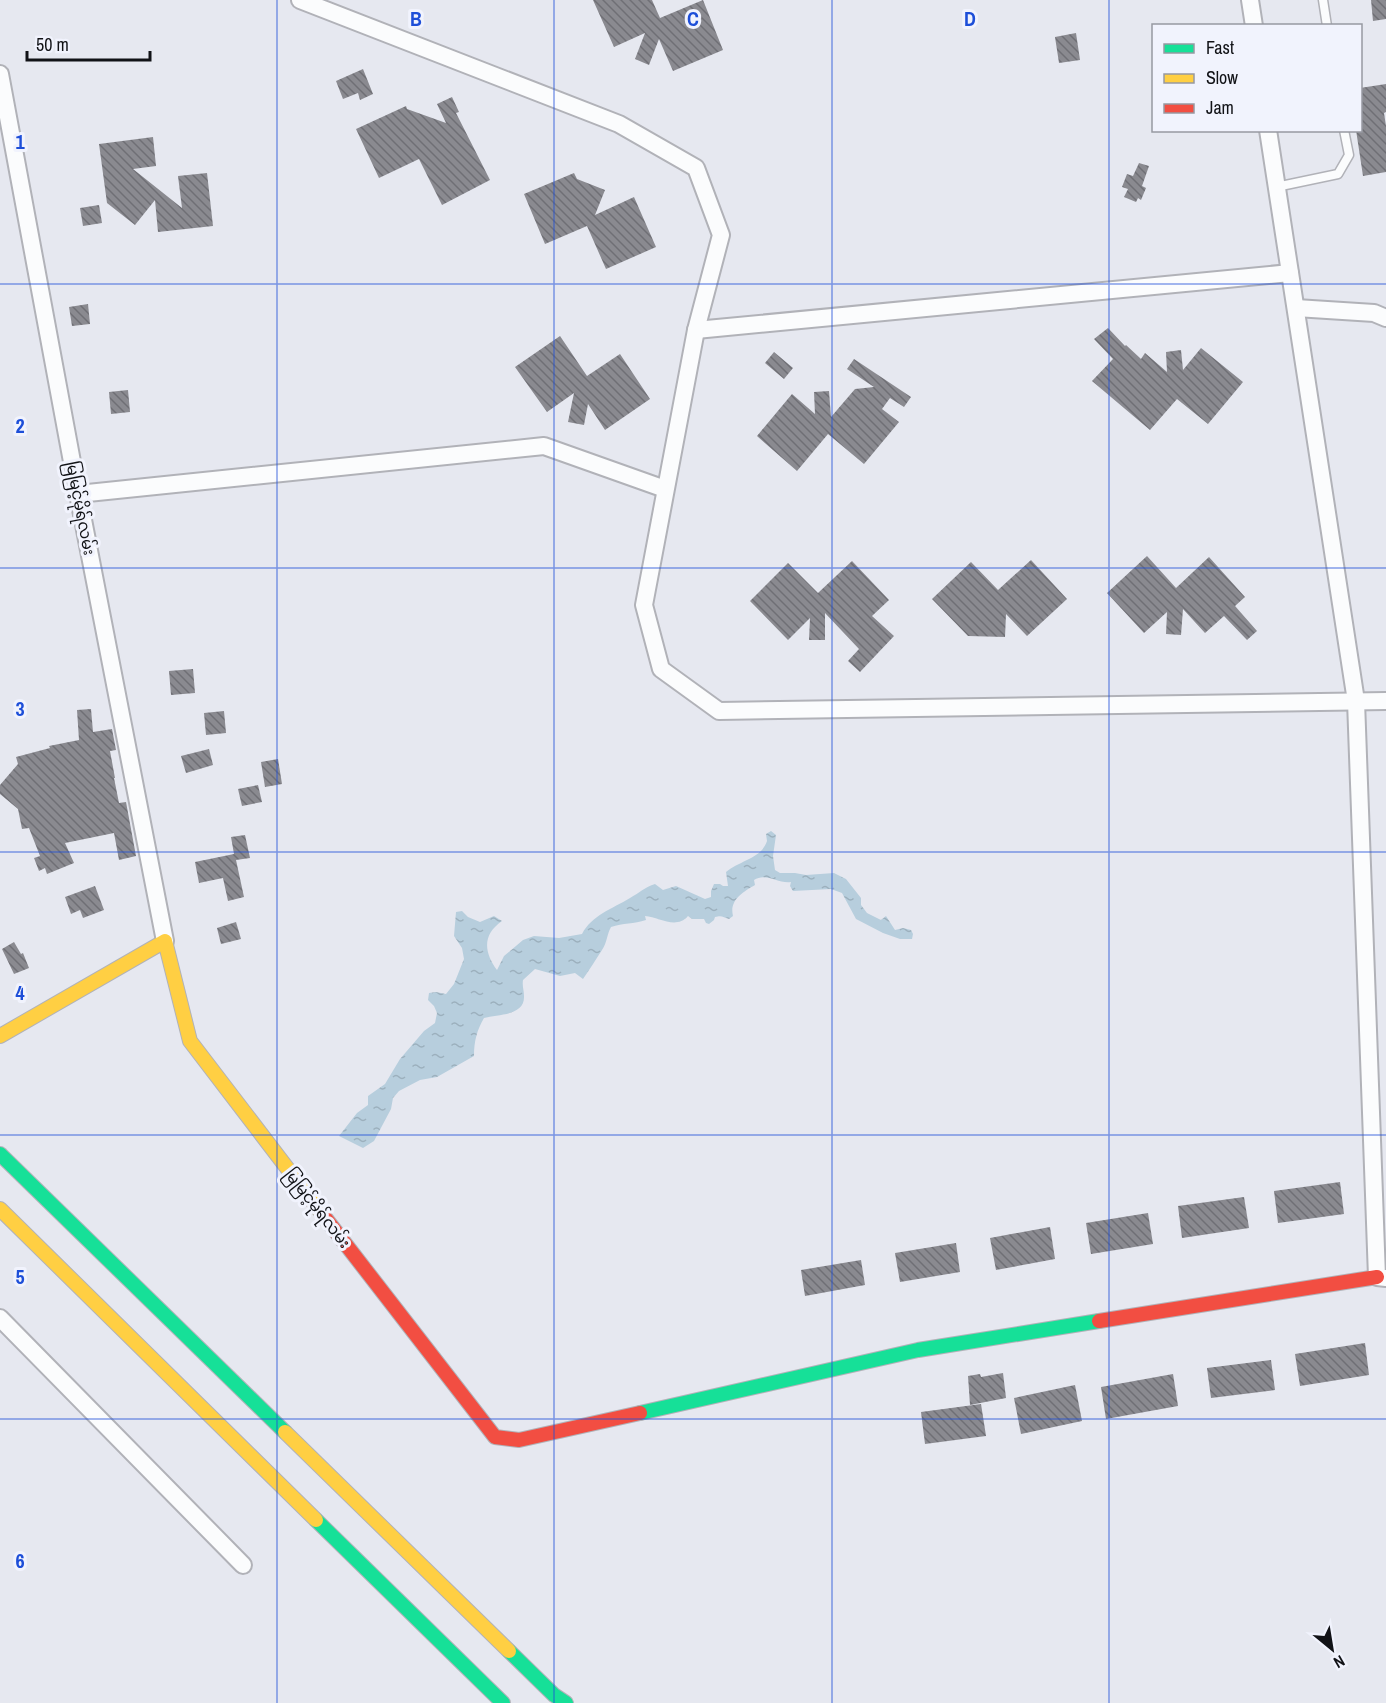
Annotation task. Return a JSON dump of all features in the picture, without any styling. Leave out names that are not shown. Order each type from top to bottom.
[{"type":"street","points":[[300,0],[619,124],[696,168],[721,235],[696,330],[644,605],[661,669],[719,711],[1386,701]]},
{"type":"street","points":[[1250,0],[1254,24]]},
{"type":"street","name":"မြမြင့်မိုရ်လမ်း","points":[[0,74],[78,494],[165,941],[190,1041],[495,1437],[519,1440],[918,1350],[1382,1278]]},
{"type":"street","points":[[1268,132],[1356,700],[1382,1278]]},
{"type":"street","points":[[696,330],[1290,273]]},
{"type":"street","points":[[1296,308],[1374,312],[1386,318]]},
{"type":"street","points":[[78,494],[544,446],[665,489]]},
{"type":"street","points":[[0,1036],[165,941]]},
{"type":"street","points":[[0,1154],[554,1695],[566,1703]]},
{"type":"street","points":[[0,1209],[503,1703]]},
{"type":"street","points":[[0,1318],[243,1565]]},
{"type":"lane","points":[[1323,0],[1327,24]]},
{"type":"lane","points":[[1276,187],[1338,174],[1348,155],[1344,132]]},
{"type":"water","points":[[771,831],[776,835],[773,856],[775,870],[780,873],[806,875],[834,873],[846,879],[861,898],[861,905],[867,913],[881,920],[886,916],[895,930],[903,928],[911,930],[912,939],[900,939],[883,933],[856,919],[842,893],[831,889],[793,891],[790,886],[791,882],[763,877],[754,880],[755,885],[738,897],[733,905],[733,916],[729,919],[721,916],[715,917],[709,924],[704,919],[692,919],[688,916],[678,922],[667,922],[645,916],[646,920],[611,927],[604,947],[583,979],[575,973],[560,976],[535,969],[523,980],[524,996],[520,1007],[510,1013],[484,1018],[476,1036],[474,1056],[437,1077],[420,1080],[399,1091],[393,1098],[391,1109],[374,1141],[363,1148],[339,1136],[357,1113],[368,1105],[368,1096],[385,1084],[400,1059],[424,1031],[435,1023],[437,1013],[428,1000],[429,993],[446,994],[454,984],[464,959],[462,948],[454,936],[456,912],[462,911],[468,917],[480,922],[494,916],[502,921],[491,932],[487,944],[489,957],[497,970],[504,956],[523,940],[534,936],[559,938],[582,934],[597,917],[655,884],[663,890],[676,886],[705,899],[711,897],[714,884],[728,886],[726,872],[760,852],[767,841],[766,834]]},
{"type":"building","points":[[593,0],[652,0],[660,18],[703,0],[723,50],[673,71],[659,39],[649,65],[635,59],[645,33],[614,47]]},
{"type":"building","points":[[1371,0],[1386,0],[1386,19],[1373,21]]},
{"type":"building","points":[[1076,33],[1080,60],[1059,63],[1055,37]]},
{"type":"building","points":[[363,69],[373,94],[360,100],[358,93],[343,99],[336,81]]},
{"type":"building","points":[[1386,84],[1386,112],[1384,113],[1386,172],[1363,176],[1356,132],[1362,132],[1362,88]]},
{"type":"building","points":[[452,97],[459,112],[456,113],[490,180],[442,205],[419,159],[379,178],[356,129],[406,106],[407,109],[446,123],[437,104]]},
{"type":"building","points":[[153,137],[156,166],[133,169],[182,208],[178,176],[207,173],[213,226],[158,232],[155,200],[135,225],[107,203],[99,144]]},
{"type":"building","points":[[1139,163],[1149,166],[1142,186],[1146,188],[1141,200],[1138,198],[1136,202],[1124,197],[1128,189],[1122,187],[1127,174],[1133,176]]},
{"type":"building","points":[[574,173],[577,179],[605,190],[595,215],[634,197],[656,247],[606,269],[587,226],[545,244],[524,194]]},
{"type":"building","points":[[99,205],[102,223],[83,226],[80,208]]},
{"type":"building","points":[[88,304],[90,324],[72,326],[69,307]]},
{"type":"building","points":[[1108,328],[1141,359],[1145,353],[1167,372],[1166,352],[1181,350],[1183,370],[1201,348],[1243,382],[1208,424],[1177,399],[1150,430],[1092,381],[1113,359],[1094,339]]},
{"type":"building","points":[[560,336],[587,376],[620,354],[650,399],[605,430],[588,404],[584,425],[568,422],[574,393],[547,412],[515,367]]},
{"type":"building","points":[[774,352],[793,368],[784,379],[765,363]]},
{"type":"building","points":[[854,359],[911,397],[904,407],[890,398],[882,409],[899,422],[864,464],[828,434],[797,471],[757,436],[792,394],[815,414],[814,392],[829,391],[831,417],[855,389],[874,387],[847,369]]},
{"type":"building","points":[[128,390],[130,412],[111,414],[109,392]]},
{"type":"building","points":[[1147,556],[1176,588],[1209,557],[1245,597],[1235,606],[1257,631],[1247,640],[1224,616],[1205,633],[1183,609],[1181,635],[1166,634],[1167,612],[1144,633],[1107,593]]},
{"type":"building","points":[[1031,560],[1067,599],[1027,636],[1006,614],[1005,637],[968,636],[932,599],[971,562],[998,590]]},
{"type":"building","points":[[852,561],[889,600],[872,616],[894,636],[860,672],[848,661],[859,649],[825,613],[825,640],[809,640],[810,618],[788,640],[750,601],[788,563],[818,593]]},
{"type":"building","points":[[193,669],[195,693],[171,695],[169,671]]},
{"type":"building","points":[[91,709],[93,732],[112,729],[116,750],[110,751],[114,778],[119,803],[126,802],[136,856],[119,860],[114,833],[65,843],[74,863],[47,874],[45,868],[39,871],[34,858],[40,856],[29,828],[22,829],[18,809],[0,794],[0,785],[18,764],[16,757],[50,748],[49,746],[79,740],[77,710]]},
{"type":"building","points":[[224,711],[226,733],[206,735],[204,713]]},
{"type":"building","points":[[209,749],[213,765],[186,773],[181,756]]},
{"type":"building","points":[[278,759],[282,784],[265,787],[261,762]]},
{"type":"building","points":[[258,785],[262,802],[242,806],[238,789]]},
{"type":"building","points":[[245,835],[250,858],[236,860],[244,897],[228,901],[223,878],[199,883],[195,862],[234,854],[231,837]]},
{"type":"building","points":[[95,886],[104,910],[83,918],[80,910],[71,914],[65,897]]},
{"type":"building","points":[[236,922],[241,939],[221,944],[217,928]]},
{"type":"building","points":[[14,942],[21,954],[23,953],[29,968],[14,974],[2,949]]},
{"type":"building","points":[[1340,1182],[1344,1214],[1278,1223],[1274,1191]]},
{"type":"building","points":[[1244,1197],[1249,1228],[1182,1238],[1178,1206]]},
{"type":"building","points":[[1148,1213],[1153,1244],[1091,1254],[1086,1223]]},
{"type":"building","points":[[1050,1227],[1055,1259],[996,1270],[990,1238]]},
{"type":"building","points":[[956,1243],[960,1272],[900,1282],[895,1253]]},
{"type":"building","points":[[861,1260],[865,1285],[805,1296],[801,1270]]},
{"type":"building","points":[[1365,1343],[1369,1375],[1300,1386],[1295,1354]]},
{"type":"building","points":[[1271,1360],[1275,1390],[1211,1398],[1207,1368]]},
{"type":"building","points":[[1003,1373],[1006,1398],[970,1405],[968,1376],[980,1374],[981,1377]]},
{"type":"building","points":[[1173,1374],[1178,1406],[1106,1419],[1101,1387]]},
{"type":"building","points":[[1075,1385],[1082,1421],[1021,1434],[1014,1398]]},
{"type":"building","points":[[981,1404],[986,1436],[925,1444],[921,1412]]},
{"type":"traffic: fast","points":[[0,1154],[285,1432]]},
{"type":"traffic: fast","points":[[640,1413],[918,1350],[1099,1321]]},
{"type":"traffic: fast","points":[[316,1520],[503,1703]]},
{"type":"traffic: fast","points":[[509,1651],[554,1695],[566,1703]]},
{"type":"traffic: slow","points":[[0,1036],[165,941],[190,1041],[323,1215]]},
{"type":"traffic: slow","points":[[0,1209],[316,1520]]},
{"type":"traffic: slow","points":[[285,1432],[509,1651]]},
{"type":"traffic: jam","points":[[323,1215],[495,1437],[519,1440],[640,1413]]},
{"type":"traffic: jam","points":[[1099,1321],[1377,1277]]}]
